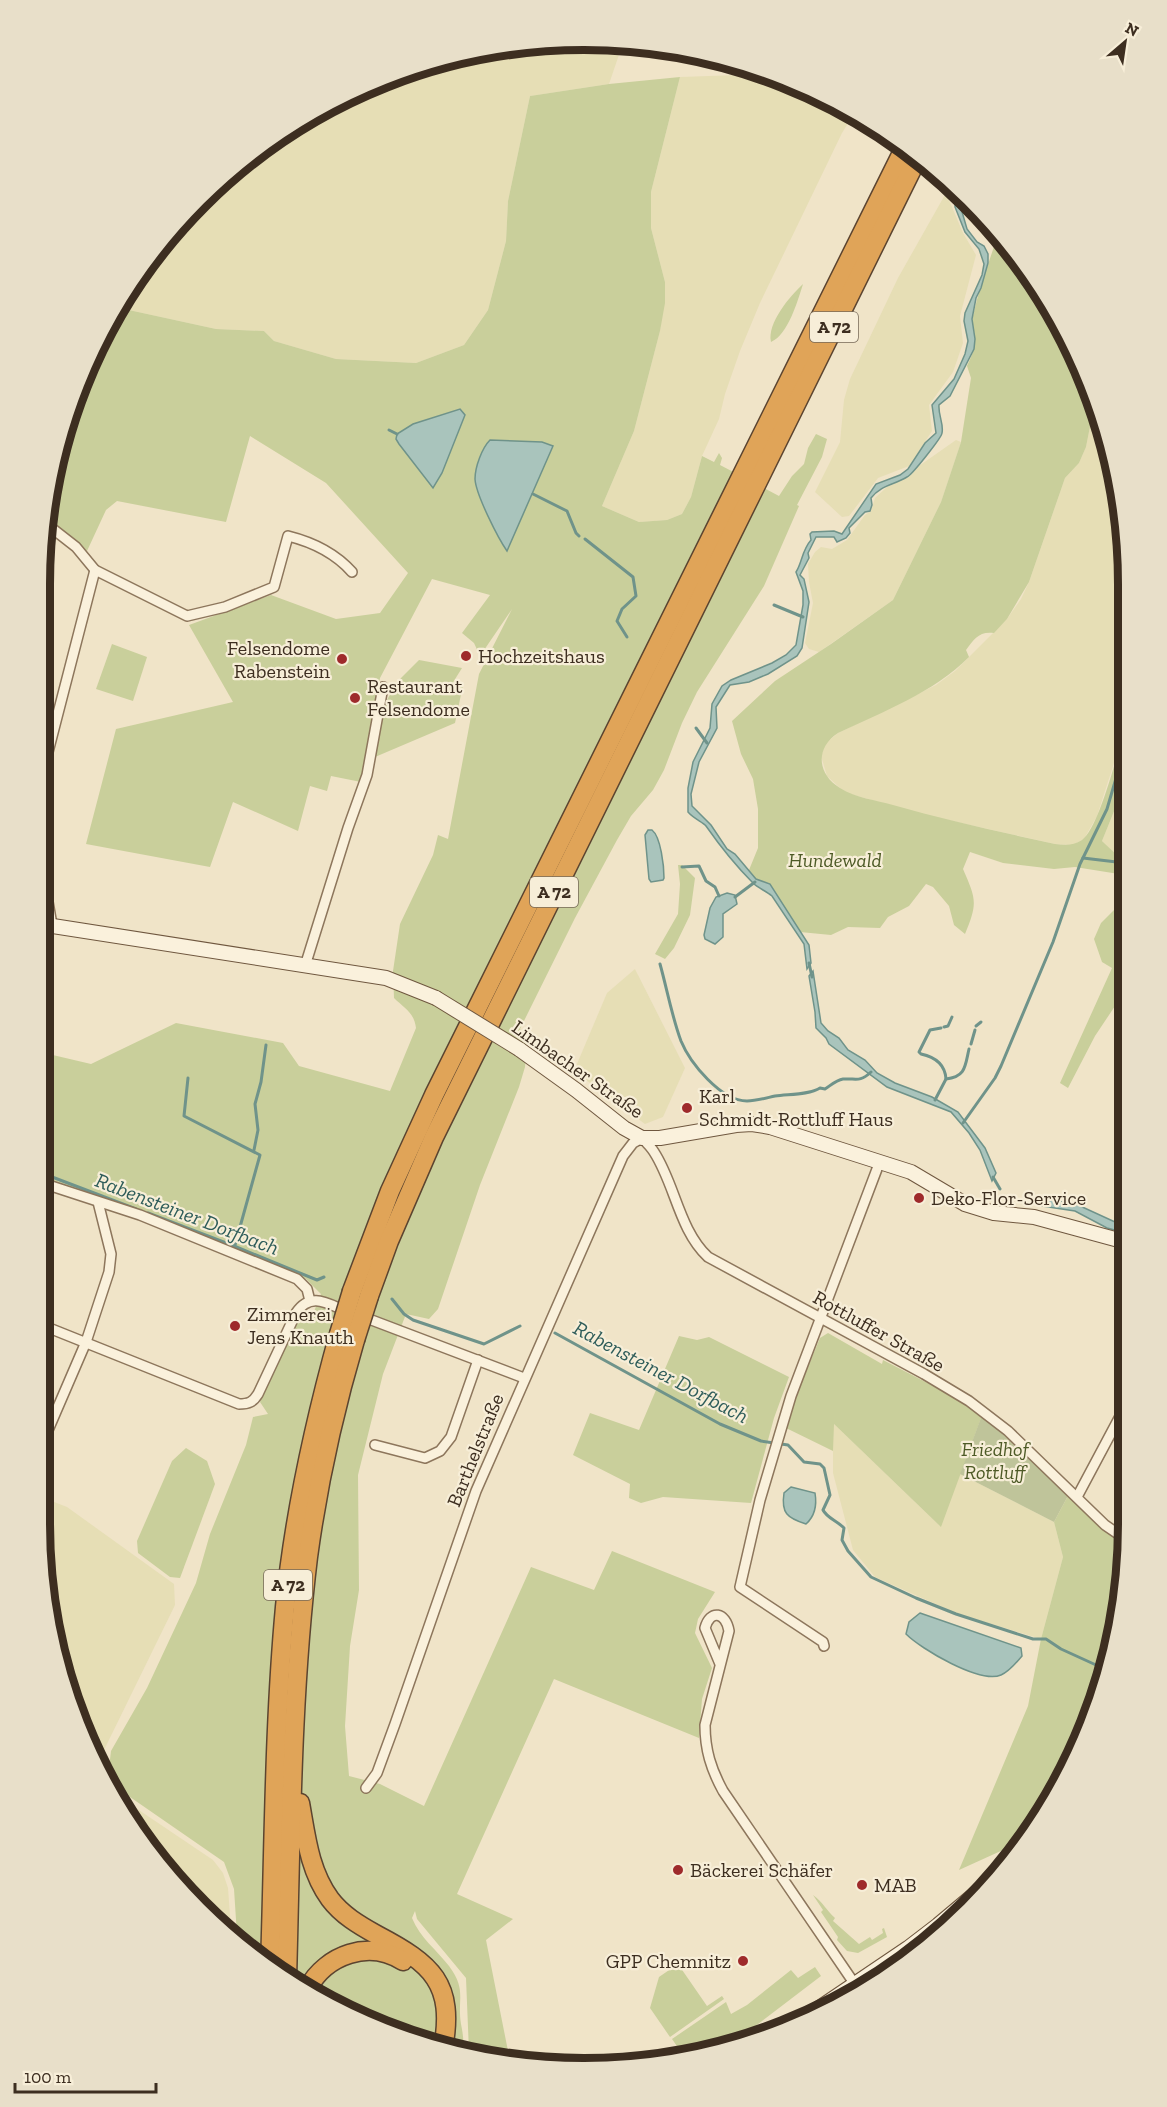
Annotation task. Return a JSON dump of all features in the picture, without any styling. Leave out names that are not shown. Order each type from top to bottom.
[{"type":"highway","name":"A 72","points":[[270,1956],[278,1707],[291,1556],[308,1456],[361,1294],[390,1191],[434,1095],[900,154]]},
{"type":"highway","name":"A 72","points":[[361,1294],[393,1230],[434,1137],[914,164]]},
{"type":"highway","name":"A 72","points":[[287,1968],[298,1662],[310,1545],[347,1337]]},
{"type":"highway","points":[[294,1772],[311,1862],[317,1879],[344,1915],[414,1955],[438,1982],[444,1996],[446,2012],[445,2039]]},
{"type":"highway","points":[[311,1983],[323,1967],[343,1955],[366,1952],[384,1952],[392,1955],[413,1967],[432,1997],[436,2025],[434,2036]]},
{"type":"street","points":[[53,529],[76,547],[94,570],[187,616],[225,607],[274,587],[288,536],[307,540],[352,572]]},
{"type":"street","points":[[50,744],[94,570]]},
{"type":"street","points":[[305,966],[367,775],[383,687]]},
{"type":"street","name":"Limbacher Straße","points":[[50,926],[386,978],[436,998],[519,1049],[569,1084],[624,1128],[642,1138],[660,1138],[752,1124],[770,1127],[911,1172],[965,1204],[994,1213],[1034,1217],[1118,1240]]},
{"type":"street","name":"Rottluffer Straße","points":[[642,1138],[655,1153],[688,1227],[700,1250],[708,1257],[924,1374],[969,1401],[1008,1431],[1105,1525],[1117,1533]]},
{"type":"street","name":"Barthelstraße","points":[[366,1788],[377,1773],[476,1491],[624,1154],[633,1143],[642,1138]]},
{"type":"street","points":[[824,1646],[823,1642],[740,1587],[760,1500],[791,1396],[880,1161]]},
{"type":"street","points":[[50,1186],[140,1215],[297,1279],[307,1288],[310,1301]]},
{"type":"street","points":[[50,1425],[86,1342],[109,1272],[111,1254],[98,1202]]},
{"type":"street","points":[[50,1328],[239,1404],[250,1403],[258,1394],[296,1314],[304,1304],[310,1301],[323,1302],[524,1378]]},
{"type":"street","points":[[375,1445],[425,1458],[440,1451],[451,1437],[478,1360]]},
{"type":"street","points":[[1077,1497],[1118,1420]]},
{"type":"street","points":[[720,1664],[705,1628],[709,1618],[713,1616],[720,1616],[726,1620],[729,1631],[705,1725],[709,1764],[723,1791],[854,1983]]},
{"type":"street","points":[[849,1987],[914,1943]]},
{"type":"shaded area","points":[[584,50],[620,51],[609,84],[530,96],[508,201],[506,241],[488,310],[464,345],[416,363],[336,359],[274,341],[264,331],[216,329],[125,309],[160,258],[182,231],[231,182],[287,139],[347,105],[379,90],[445,68],[514,54]]},
{"type":"shaded area","points":[[740,74],[788,90],[850,121],[760,303],[740,351],[719,419],[702,456],[691,497],[682,514],[667,520],[639,522],[602,506],[634,431],[660,331],[665,282],[651,228],[651,192],[680,77]]},
{"type":"shaded area","points":[[946,193],[963,233],[976,255],[960,316],[963,343],[953,372],[929,405],[932,431],[909,466],[878,478],[849,516],[842,517],[815,492],[840,442],[844,400],[850,379],[898,278]]},
{"type":"shaded area","points":[[1091,420],[1107,479],[1116,549],[1118,751],[1097,816],[1084,839],[1073,845],[1055,844],[930,816],[850,794],[841,789],[827,776],[821,756],[825,744],[838,733],[936,685],[955,671],[1007,619],[1021,599],[1029,582],[1065,478],[1079,463],[1086,447]]},
{"type":"shaded area","points":[[956,440],[961,442],[941,502],[893,600],[819,652],[809,649],[805,643],[813,603],[808,564],[815,552],[821,547],[832,549],[847,540],[865,515],[871,511],[875,498],[887,487],[909,477],[919,466]]},
{"type":"shaded area","points":[[1118,801],[1118,856],[1102,841]]},
{"type":"shaded area","points":[[635,969],[685,1068],[663,1117],[645,1124],[574,1071],[607,993]]},
{"type":"shaded area","points":[[833,1423],[940,1526],[960,1474],[1054,1522],[1063,1557],[1041,1639],[958,1614],[875,1577],[853,1550],[833,1473]]},
{"type":"shaded area","points":[[50,1500],[67,1507],[174,1584],[175,1605],[105,1748],[104,1757],[78,1695],[60,1628],[51,1558]]},
{"type":"shaded area","points":[[129,1803],[213,1860],[223,1873],[228,1888],[231,1925],[182,1876],[160,1849]]},
{"type":"green space","points":[[680,77],[651,192],[651,228],[665,282],[665,303],[660,331],[634,431],[602,506],[639,522],[667,520],[682,514],[691,497],[702,456],[714,462],[719,453],[722,458],[720,465],[779,496],[792,476],[804,464],[808,448],[816,434],[827,439],[822,457],[797,505],[799,506],[764,586],[697,692],[664,770],[653,790],[631,816],[617,840],[520,1029],[527,1038],[525,1067],[519,1087],[480,1185],[438,1309],[429,1319],[406,1314],[383,1374],[358,1475],[359,1590],[350,1646],[345,1726],[349,1776],[380,1784],[424,1806],[531,1567],[594,1590],[612,1551],[715,1592],[698,1619],[695,1633],[712,1668],[702,1699],[699,1738],[554,1679],[457,1894],[513,1919],[486,1940],[508,2052],[469,2045],[466,1978],[417,1919],[415,1911],[412,1918],[415,1925],[449,1966],[458,1982],[463,2043],[412,2029],[347,2002],[316,1986],[258,1947],[237,1930],[234,1889],[224,1862],[130,1797],[119,1787],[109,1768],[111,1751],[147,1688],[196,1583],[210,1534],[246,1445],[253,1417],[268,1414],[260,1402],[262,1395],[296,1324],[313,1314],[321,1294],[306,1279],[234,1246],[50,1184],[50,1054],[91,1064],[176,1023],[283,1043],[299,1066],[390,1091],[416,1028],[411,1014],[394,998],[393,971],[400,924],[433,855],[438,835],[448,839],[479,674],[512,609],[480,656],[474,643],[462,633],[490,595],[432,579],[380,678],[361,782],[331,776],[327,791],[310,786],[298,831],[233,802],[210,867],[86,844],[116,729],[233,702],[189,625],[271,595],[336,619],[380,613],[408,573],[326,483],[250,436],[226,522],[117,501],[106,510],[87,551],[53,524],[60,479],[78,412],[90,379],[125,309],[216,329],[264,331],[274,341],[336,359],[416,363],[464,345],[488,310],[506,241],[508,201],[530,96],[609,84]]},
{"type":"green space","name":"Hundewald","points":[[995,243],[1028,287],[1062,347],[1077,379],[1091,420],[1086,447],[1079,463],[1065,478],[1029,582],[1007,619],[994,633],[984,633],[974,639],[966,650],[969,657],[940,681],[907,700],[838,733],[825,746],[822,753],[823,768],[832,782],[859,796],[933,816],[1055,844],[1069,845],[1082,840],[1095,821],[1118,752],[1118,801],[1102,841],[1118,856],[1118,874],[1075,867],[1054,869],[1003,863],[970,852],[963,869],[971,887],[974,908],[965,934],[954,925],[949,906],[933,887],[926,884],[909,906],[888,917],[880,928],[848,927],[831,935],[800,932],[770,884],[756,879],[749,870],[758,848],[758,809],[753,779],[741,754],[732,721],[775,681],[893,600],[941,502],[961,442],[971,378],[967,366],[975,343],[973,319],[981,285]]},
{"type":"green space","points":[[803,284],[787,325],[771,342],[772,327],[776,318]]},
{"type":"green space","points":[[112,644],[147,657],[133,701],[96,689]]},
{"type":"green space","points":[[419,660],[462,668],[452,684],[463,685],[455,723],[375,757],[382,708],[399,680]]},
{"type":"green space","points":[[678,865],[682,865],[695,878],[690,915],[674,948],[665,959],[655,954],[678,914],[680,884]]},
{"type":"green space","points":[[1118,906],[1118,1002],[1095,1036],[1068,1088],[1060,1083],[1112,968],[1102,962],[1094,939],[1101,923]]},
{"type":"green space","points":[[828,1333],[882,1364],[883,1360],[943,1391],[946,1386],[984,1410],[941,1527],[834,1424],[833,1451],[786,1428],[797,1393],[820,1338]]},
{"type":"green space","points":[[679,1336],[697,1340],[709,1337],[789,1377],[774,1418],[751,1503],[663,1497],[641,1503],[629,1498],[630,1484],[573,1455],[590,1413],[639,1430]]},
{"type":"green space","name":"Friedhof Rottluff","points":[[982,1415],[1006,1432],[1070,1492],[1054,1522],[960,1474]]},
{"type":"green space","points":[[186,1448],[207,1461],[215,1484],[180,1578],[170,1577],[138,1553],[137,1541],[172,1461]]},
{"type":"green space","points":[[1070,1492],[1117,1535],[1113,1593],[1099,1662],[1077,1728],[1062,1760],[1028,1820],[1008,1848],[959,1870],[1028,1706],[1041,1639],[1063,1557],[1054,1522]]},
{"type":"green space","points":[[813,1895],[835,1918],[833,1921],[859,1944],[883,1933],[884,1928],[887,1937],[858,1953],[847,1951],[837,1940],[838,1937],[821,1912],[823,1910]]},
{"type":"green space","points":[[678,1964],[707,2006],[722,1996],[724,1999],[670,2037],[650,2008],[659,1977]]},
{"type":"green space","points":[[815,1967],[821,1976],[749,2031],[679,2049],[672,2039],[726,2002],[731,2014],[747,2005],[791,1970],[798,1978]]},
{"type":"water","points":[[955,201],[960,205],[967,229],[977,242],[984,246],[988,254],[988,263],[976,298],[972,319],[974,349],[950,396],[939,405],[941,436],[910,475],[883,488],[871,498],[870,511],[865,512],[849,528],[850,533],[846,538],[837,542],[834,537],[816,537],[800,575],[804,579],[809,602],[802,648],[797,656],[768,674],[749,682],[730,685],[716,707],[717,728],[699,762],[691,794],[692,806],[711,825],[727,849],[735,854],[756,879],[770,884],[809,945],[811,963],[807,969],[804,944],[772,896],[753,883],[706,826],[688,812],[688,788],[693,762],[710,728],[712,704],[722,686],[772,663],[786,655],[796,645],[803,591],[796,572],[811,540],[810,534],[834,531],[842,534],[876,484],[900,475],[908,469],[925,443],[936,433],[932,405],[954,379],[965,354],[968,341],[964,321],[965,313],[982,275],[984,264],[979,249],[965,232],[955,207]]},
{"type":"water","points":[[460,409],[465,415],[442,473],[433,488],[399,444],[396,439],[397,434],[413,424]]},
{"type":"water","points":[[490,440],[542,442],[553,446],[507,551],[493,527],[476,486],[476,469],[484,448]]},
{"type":"water","points":[[648,830],[652,830],[660,845],[663,880],[651,882],[649,879],[645,835]]},
{"type":"water","points":[[727,893],[735,895],[737,904],[723,914],[723,937],[715,944],[705,939],[704,935],[710,908],[716,897]]},
{"type":"water","points":[[813,971],[821,1023],[839,1038],[848,1050],[865,1060],[877,1073],[895,1083],[932,1097],[958,1112],[985,1148],[996,1173],[992,1181],[980,1150],[951,1112],[887,1087],[829,1044],[816,1028],[809,976]]},
{"type":"water","points":[[1043,1198],[1078,1205],[1118,1223],[1118,1231],[1107,1228],[1075,1211],[1041,1206]]},
{"type":"water","points":[[791,1487],[815,1493],[815,1510],[806,1524],[790,1517],[785,1510],[784,1493]]},
{"type":"water","points":[[920,1613],[1021,1648],[1022,1656],[1001,1675],[979,1674],[951,1664],[906,1634],[909,1622]]},
{"type":"waterway","points":[[389,430],[397,434]]},
{"type":"waterway","points":[[533,494],[567,511],[579,536]]},
{"type":"waterway","points":[[585,539],[633,577],[636,596],[622,609],[617,621],[627,637]]},
{"type":"waterway","points":[[774,605],[803,617]]},
{"type":"waterway","points":[[696,728],[707,743]]},
{"type":"waterway","points":[[963,1123],[1001,1066],[1053,942],[1080,864],[1107,809],[1118,771]]},
{"type":"waterway","points":[[1083,858],[1118,862]]},
{"type":"waterway","points":[[682,867],[699,866],[706,881],[715,887],[719,896]]},
{"type":"waterway","points":[[735,897],[755,882]]},
{"type":"waterway","points":[[809,963],[812,977]]},
{"type":"waterway","points":[[660,964],[685,1050],[699,1070],[727,1095],[747,1101],[804,1093],[820,1088],[825,1089],[843,1079],[860,1079],[871,1072]]},
{"type":"waterway","points":[[944,1027],[948,1026],[952,1017]]},
{"type":"waterway","points":[[976,1026],[981,1022]]},
{"type":"waterway","points":[[941,1028],[930,1030],[919,1052],[938,1062],[944,1069],[946,1079]]},
{"type":"waterway","points":[[971,1044],[975,1030]]},
{"type":"waterway","points":[[254,1150],[258,1130],[255,1104],[261,1082],[266,1045]]},
{"type":"waterway","points":[[935,1100],[946,1079],[961,1073],[969,1049]]},
{"type":"waterway","points":[[188,1078],[184,1116],[260,1155],[235,1245]]},
{"type":"waterway","name":"Rabensteiner Dorfbach","points":[[50,1176],[136,1209]]},
{"type":"waterway","points":[[993,1177],[1000,1189]]},
{"type":"waterway","name":"Rabensteiner Dorfbach","points":[[148,1213],[317,1280],[324,1277]]},
{"type":"waterway","name":"Rabensteiner Dorfbach","points":[[392,1299],[404,1314],[413,1320],[484,1344],[520,1326]]},
{"type":"waterway","name":"Rabensteiner Dorfbach","points":[[555,1333],[720,1424],[761,1441],[788,1445],[804,1462],[820,1464],[824,1468],[830,1495],[823,1510],[844,1528],[842,1540],[848,1551],[871,1577],[956,1614],[1033,1639],[1046,1639],[1061,1649],[1098,1666]]},
{"type":"place","name":"Hochzeitshaus","points":[[466,656]]},
{"type":"place","name":"Felsendome Rabenstein","points":[[342,659]]},
{"type":"place","name":"Restaurant Felsendome","points":[[355,698]]},
{"type":"place","name":"Karl Schmidt-Rottluff Haus","points":[[687,1108]]},
{"type":"place","name":"Deko-Flor-Service","points":[[919,1198]]},
{"type":"place","name":"Zimmerei Jens Knauth","points":[[235,1326]]},
{"type":"place","name":"Bäckerei Schäfer","points":[[678,1870]]},
{"type":"place","name":"MAB","points":[[862,1885]]},
{"type":"place","name":"GPP Chemnitz","points":[[743,1961]]}]
